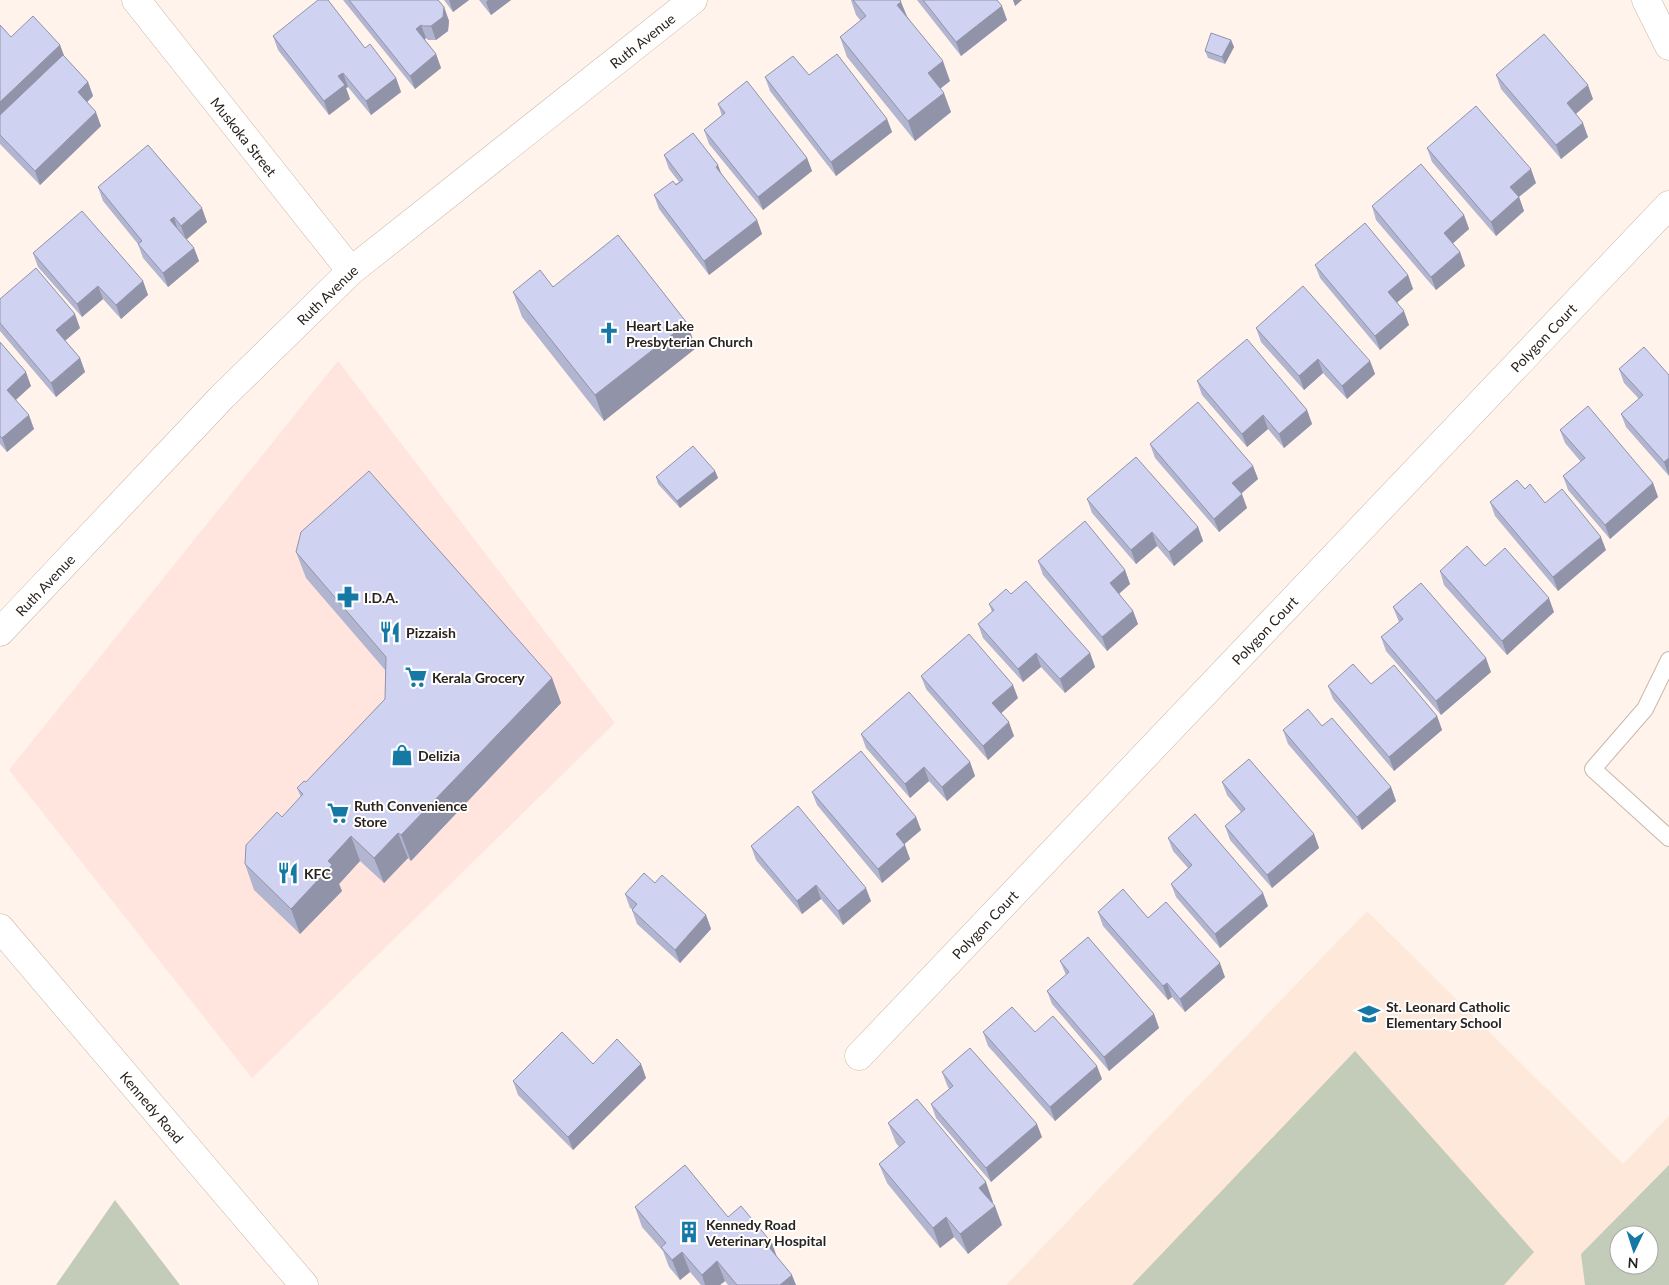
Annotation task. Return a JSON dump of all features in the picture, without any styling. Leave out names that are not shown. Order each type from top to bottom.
[{"type":"street","name":"Muskoka Street","points":[[136,0],[351,271]]},
{"type":"street","name":"Ruth Avenue","points":[[0,632],[222,397],[351,271],[693,0]]},
{"type":"street","points":[[1646,0],[1669,46]]},
{"type":"street","name":"Polygon Court","points":[[858,1056],[1669,205]]},
{"type":"street","name":"Kennedy Road","points":[[0,928],[304,1285]]},
{"type":"lane","points":[[1669,660],[1645,709],[1593,769],[1669,838]]},
{"type":"shaded area","points":[[338,361],[615,723],[252,1078],[9,770]]},
{"type":"shaded area","name":"St. Leonard Catholic Elementary School","points":[[1367,911],[1623,1164],[1669,1116],[1669,1285],[1006,1285]]},
{"type":"green space","points":[[1355,1051],[1534,1252],[1504,1285],[1132,1285]]},
{"type":"green space","points":[[1669,1165],[1669,1285],[1585,1285],[1581,1254],[1609,1226],[1609,1275],[1659,1275],[1659,1225],[1610,1225]]},
{"type":"green space","points":[[115,1200],[180,1285],[56,1285]]},
{"type":"building","points":[[318,0],[328,0],[365,48],[370,44],[396,78],[366,101],[343,73],[338,76],[345,85],[324,101],[273,36]]},
{"type":"building","points":[[349,0],[438,0],[444,7],[443,17],[431,26],[421,25],[416,29],[436,54],[410,76]]},
{"type":"building","points":[[853,0],[900,0],[901,2],[897,5],[943,61],[928,73],[944,93],[908,121],[840,37],[866,16]]},
{"type":"building","points":[[923,0],[997,0],[1002,6],[956,42]]},
{"type":"building","points":[[33,16],[60,45],[0,102],[0,25],[11,37]]},
{"type":"building","points":[[1211,33],[1231,40],[1222,57],[1205,51]]},
{"type":"building","points":[[1544,34],[1588,85],[1567,103],[1583,123],[1556,145],[1496,75]]},
{"type":"building","points":[[837,54],[887,119],[831,162],[765,77],[793,56],[809,75]]},
{"type":"building","points":[[63,55],[88,82],[78,92],[96,112],[35,171],[0,135],[0,115]]},
{"type":"building","points":[[747,81],[807,158],[758,197],[704,130],[725,113],[718,104]]},
{"type":"building","points":[[1476,106],[1531,169],[1510,187],[1519,197],[1491,222],[1427,148]]},
{"type":"building","points":[[693,133],[718,165],[716,167],[757,220],[704,261],[654,195],[673,181],[676,185],[683,180],[664,155]]},
{"type":"building","points":[[148,145],[202,208],[181,226],[174,217],[170,220],[194,248],[163,273],[138,244],[142,241],[98,187]]},
{"type":"building","points":[[1421,164],[1464,215],[1444,233],[1460,252],[1431,277],[1372,206]]},
{"type":"building","points":[[82,211],[143,281],[116,305],[98,286],[77,304],[33,253]]},
{"type":"building","points":[[1365,223],[1408,275],[1388,292],[1404,311],[1375,336],[1315,265]]},
{"type":"building","name":"Heart Lake Presbyterian Church","points":[[618,235],[687,323],[595,395],[513,292],[540,270],[553,287]]},
{"type":"building","points":[[36,268],[75,314],[56,330],[80,358],[51,383],[0,323],[0,299]]},
{"type":"building","points":[[1303,286],[1370,361],[1342,386],[1318,359],[1299,376],[1256,328]]},
{"type":"building","points":[[1247,339],[1307,410],[1279,434],[1263,415],[1242,434],[1197,381]]},
{"type":"building","points":[[0,342],[26,372],[7,390],[29,415],[2,438],[0,436]]},
{"type":"building","points":[[1644,347],[1669,375],[1669,458],[1664,462],[1621,414],[1643,395],[1619,369]]},
{"type":"building","points":[[1198,402],[1253,466],[1232,483],[1242,494],[1214,519],[1150,444]]},
{"type":"building","points":[[1588,406],[1653,483],[1605,525],[1563,476],[1585,458],[1560,430]]},
{"type":"building","points":[[693,446],[715,471],[677,501],[656,477]]},
{"type":"building","points":[[1136,457],[1198,527],[1169,552],[1152,532],[1131,550],[1087,499]]},
{"type":"building","points":[[369,471],[552,678],[401,835],[398,833],[374,858],[351,836],[328,861],[332,865],[291,909],[245,864],[246,845],[277,812],[282,817],[303,794],[297,788],[304,781],[306,782],[385,699],[386,657],[296,552],[301,532]]},
{"type":"building","points":[[1517,480],[1525,489],[1530,484],[1545,503],[1562,489],[1601,537],[1553,577],[1490,502]]},
{"type":"building","points":[[1085,521],[1125,570],[1110,583],[1133,611],[1102,637],[1038,561]]},
{"type":"building","points":[[1467,546],[1485,566],[1505,548],[1549,598],[1502,641],[1440,571]]},
{"type":"building","points":[[1026,581],[1090,653],[1060,679],[1036,653],[1018,669],[978,624],[994,610],[989,604],[1006,589],[1011,594]]},
{"type":"building","points":[[1421,583],[1486,658],[1436,701],[1381,637],[1403,619],[1393,607]]},
{"type":"building","points":[[969,634],[1013,685],[992,703],[1009,722],[983,746],[921,676]]},
{"type":"building","points":[[1353,664],[1371,684],[1394,665],[1437,716],[1389,757],[1328,686]]},
{"type":"building","points":[[909,692],[970,762],[942,787],[924,767],[905,784],[861,734]]},
{"type":"building","points":[[1308,709],[1322,726],[1332,718],[1391,787],[1357,817],[1283,730]]},
{"type":"building","points":[[861,751],[916,817],[896,834],[905,845],[878,869],[812,792]]},
{"type":"building","points":[[1249,759],[1314,834],[1267,875],[1225,826],[1245,809],[1222,782]]},
{"type":"building","points":[[798,806],[866,888],[838,911],[816,885],[797,901],[751,846]]},
{"type":"building","points":[[1195,814],[1263,893],[1215,934],[1171,884],[1192,865],[1168,838]]},
{"type":"building","points":[[644,873],[655,883],[662,875],[706,915],[675,950],[632,910],[637,904],[625,894]]},
{"type":"building","points":[[1123,889],[1148,918],[1166,902],[1220,963],[1180,999],[1167,983],[1163,986],[1098,912]]},
{"type":"building","points":[[1088,937],[1154,1014],[1104,1057],[1047,991],[1069,972],[1060,961]]},
{"type":"building","points":[[1012,1007],[1035,1032],[1053,1016],[1097,1066],[1050,1107],[983,1032]]},
{"type":"building","points":[[562,1032],[593,1064],[617,1039],[641,1064],[568,1137],[513,1081]]},
{"type":"building","points":[[970,1048],[1037,1124],[986,1168],[931,1104],[953,1086],[942,1072]]},
{"type":"building","points":[[917,1099],[986,1182],[979,1188],[995,1206],[960,1234],[946,1217],[933,1228],[879,1164],[905,1142],[888,1123]]},
{"type":"building","name":"Kennedy Road Veterinary Hospital","points":[[685,1165],[728,1217],[741,1206],[772,1243],[768,1246],[792,1275],[780,1285],[737,1285],[717,1261],[702,1275],[682,1252],[672,1260],[661,1247],[666,1243],[635,1207]]},
{"type":"place","name":"Heart Lake Presbyterian Church","points":[[609,333]]},
{"type":"place","name":"I.D.A.","points":[[348,597]]},
{"type":"place","name":"Pizzaish","points":[[390,632]]},
{"type":"place","name":"Kerala Grocery","points":[[416,677]]},
{"type":"place","name":"Delizia","points":[[402,755]]},
{"type":"place","name":"Ruth Convenience Store","points":[[338,813]]},
{"type":"place","name":"KFC","points":[[288,873]]},
{"type":"place","name":"St. Leonard Catholic Elementary School","points":[[1369,1014]]},
{"type":"place","name":"Kennedy Road Veterinary Hospital","points":[[689,1232]]}]
